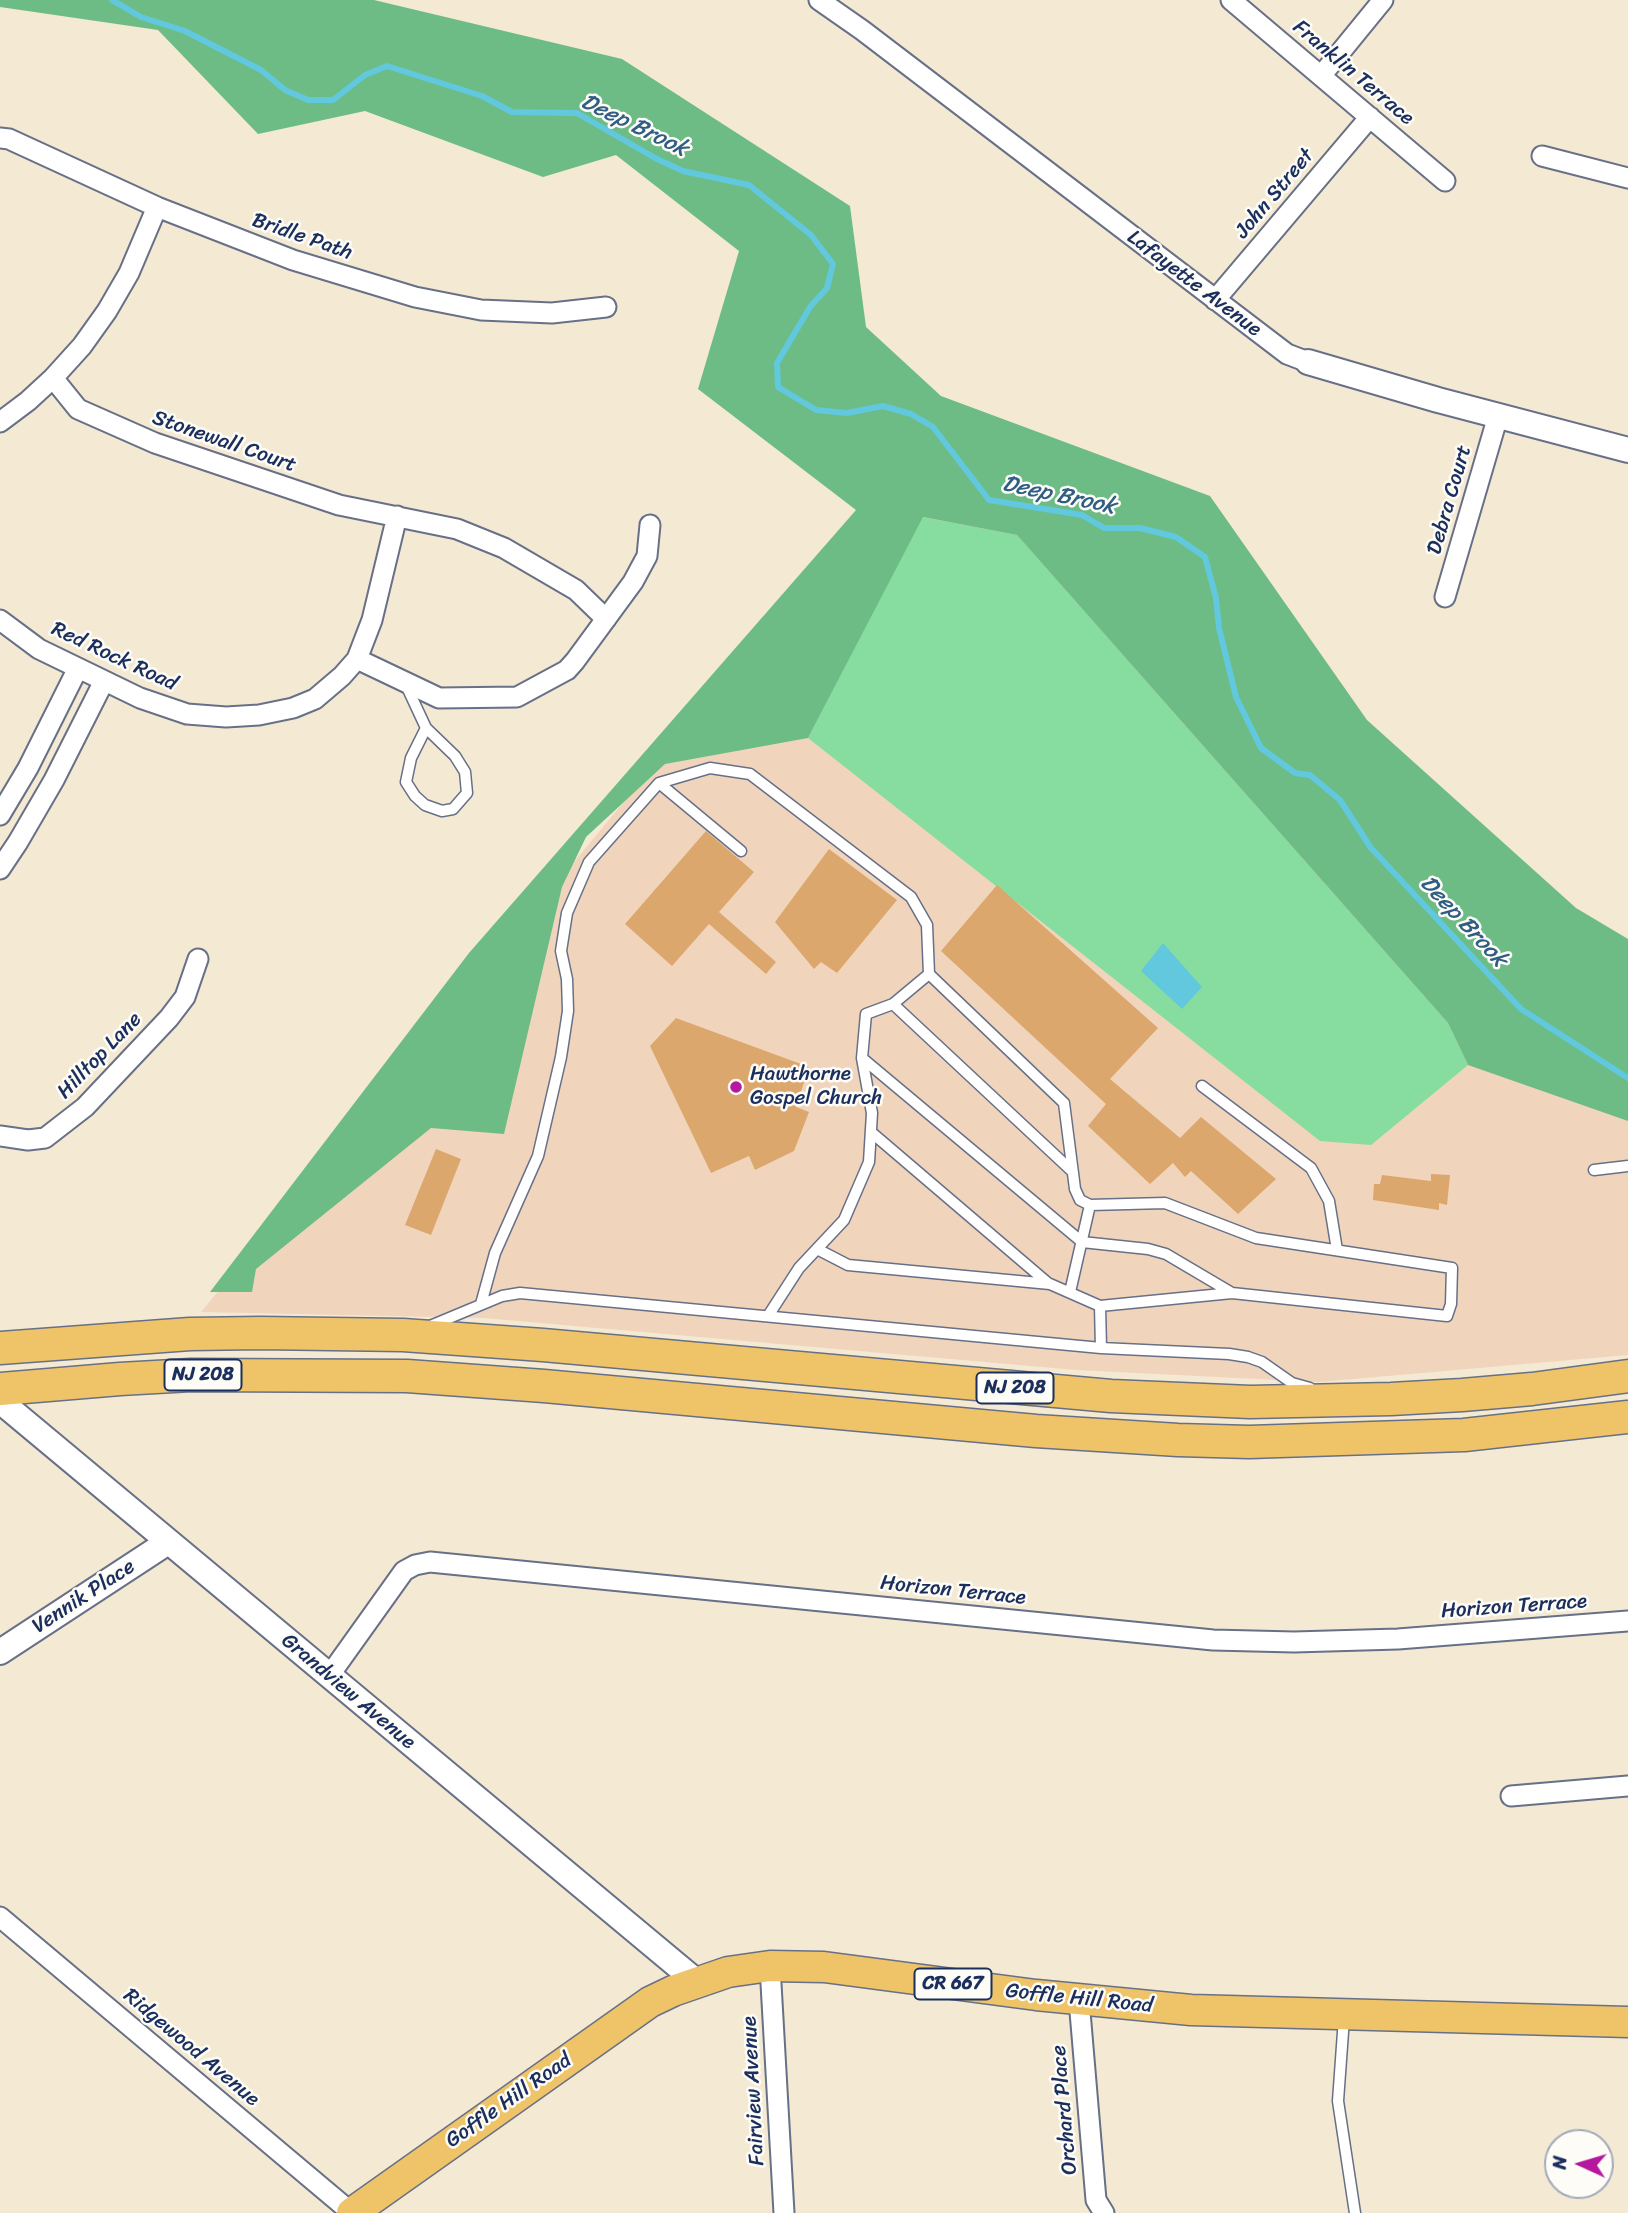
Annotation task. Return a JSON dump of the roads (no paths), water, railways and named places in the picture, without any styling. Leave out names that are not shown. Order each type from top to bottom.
[{"type":"highway","name":"NJ 208","points":[[0,1348],[190,1334],[403,1335],[544,1345],[1111,1396],[1250,1402],[1391,1399],[1532,1389],[1628,1376]]},
{"type":"highway","name":"NJ 208","points":[[0,1389],[120,1378],[407,1376],[544,1385],[1036,1431],[1238,1442],[1345,1441],[1464,1435],[1628,1417]]},
{"type":"main road","name":"Goffle Hill Road","points":[[352,2213],[631,2014],[662,1997],[728,1972],[770,1966],[824,1967],[1079,2000],[1191,2010],[1628,2022]]},
{"type":"street","name":"Lafayette Avenue","points":[[819,0],[1287,354],[1498,416],[1628,450]]},
{"type":"street","name":"Franklin Terrace","points":[[1231,0],[1445,181]]},
{"type":"street","points":[[1321,76],[1383,0]]},
{"type":"street","name":"John Street","points":[[1215,300],[1370,117]]},
{"type":"street","name":"Bridle Path","points":[[0,138],[9,139],[156,207],[293,260],[415,297],[481,310],[551,313],[606,307]]},
{"type":"street","points":[[1542,156],[1628,178]]},
{"type":"street","points":[[0,422],[53,378],[82,346],[129,274],[156,207]]},
{"type":"street","name":"Stonewall Court","points":[[53,378],[78,409],[155,443],[339,505],[397,516]]},
{"type":"street","name":"Debra Court","points":[[1446,597],[1498,416]]},
{"type":"street","points":[[397,516],[457,529],[504,548],[576,590],[606,619]]},
{"type":"street","name":"Red Rock Road","points":[[0,620],[39,649],[140,698],[187,714],[226,717],[259,715],[293,708],[315,699],[357,659],[372,620],[397,516]]},
{"type":"street","points":[[357,659],[439,698],[517,697],[567,670],[633,582],[647,556],[650,525]]},
{"type":"street","points":[[0,815],[78,668]]},
{"type":"street","points":[[0,869],[19,842],[54,780],[104,681]]},
{"type":"street","name":"Hilltop Lane","points":[[0,1136],[27,1140],[45,1138],[85,1107],[185,997],[198,959]]},
{"type":"street","name":"Grandview Avenue","points":[[0,1401],[697,1982]]},
{"type":"street","name":"Vennik Place","points":[[0,1652],[168,1542]]},
{"type":"street","name":"Horizon Terrace","points":[[329,1676],[404,1571],[430,1562],[1213,1640],[1294,1642],[1398,1639],[1628,1620]]},
{"type":"street","points":[[1511,1796],[1628,1786]]},
{"type":"street","name":"Ridgewood Avenue","points":[[0,1917],[352,2213]]},
{"type":"street","name":"Fairview Avenue","points":[[770,1966],[784,2213]]},
{"type":"street","name":"Orchard Place","points":[[1079,2000],[1096,2200],[1104,2213]]},
{"type":"lane","points":[[404,681],[426,728],[455,757],[465,772],[467,793],[453,809],[442,811],[425,806],[407,782],[411,758],[426,728]]},
{"type":"lane","points":[[481,1304],[495,1253],[538,1156],[561,1057],[568,1011],[567,979],[561,951],[567,913],[589,862],[659,783],[710,768],[750,774],[911,897],[927,925],[929,974],[1064,1103],[1075,1189],[1080,1200],[1090,1205],[1165,1203],[1256,1238],[1452,1268],[1451,1304],[1447,1315],[1232,1293],[1100,1306],[1049,1284],[848,1265],[817,1249]]},
{"type":"lane","points":[[659,783],[741,851]]},
{"type":"lane","points":[[768,1316],[799,1268],[844,1220],[869,1162],[872,1113],[862,1058],[866,1014],[893,1004],[929,974]]},
{"type":"lane","points":[[893,1004],[1073,1172]]},
{"type":"lane","points":[[862,1058],[1082,1242],[1148,1249],[1166,1254],[1232,1293]]},
{"type":"lane","points":[[1202,1086],[1311,1168],[1329,1201],[1337,1251]]},
{"type":"lane","points":[[871,1132],[1049,1284]]},
{"type":"lane","points":[[1594,1170],[1628,1166]]},
{"type":"lane","points":[[1070,1292],[1090,1205]]},
{"type":"lane","points":[[403,1335],[502,1296],[520,1293],[1101,1348],[1248,1357],[1262,1362],[1292,1383],[1332,1392],[1391,1399]]},
{"type":"lane","points":[[1100,1306],[1101,1348]]},
{"type":"lane","points":[[1345,2014],[1338,2101],[1355,2213]]},
{"type":"water","points":[[1163,943],[1202,987],[1182,1009],[1141,971]]},
{"type":"waterway","name":"Deep Brook","points":[[112,0],[141,17],[185,31],[261,70],[285,90],[308,100],[333,100],[365,75],[387,66],[482,96],[512,112],[577,113],[683,171],[749,185],[811,235],[833,264],[827,288],[810,307],[777,363],[778,387],[816,410],[847,413],[883,406],[911,414],[933,427],[989,500],[1082,515],[1104,528],[1140,528],[1176,537],[1205,557],[1236,697],[1261,748],[1295,773],[1310,775],[1340,800],[1371,848],[1521,1009],[1628,1078]]},
{"type":"place","name":"Hawthorne Gospel Church","points":[[736,1087]]}]
